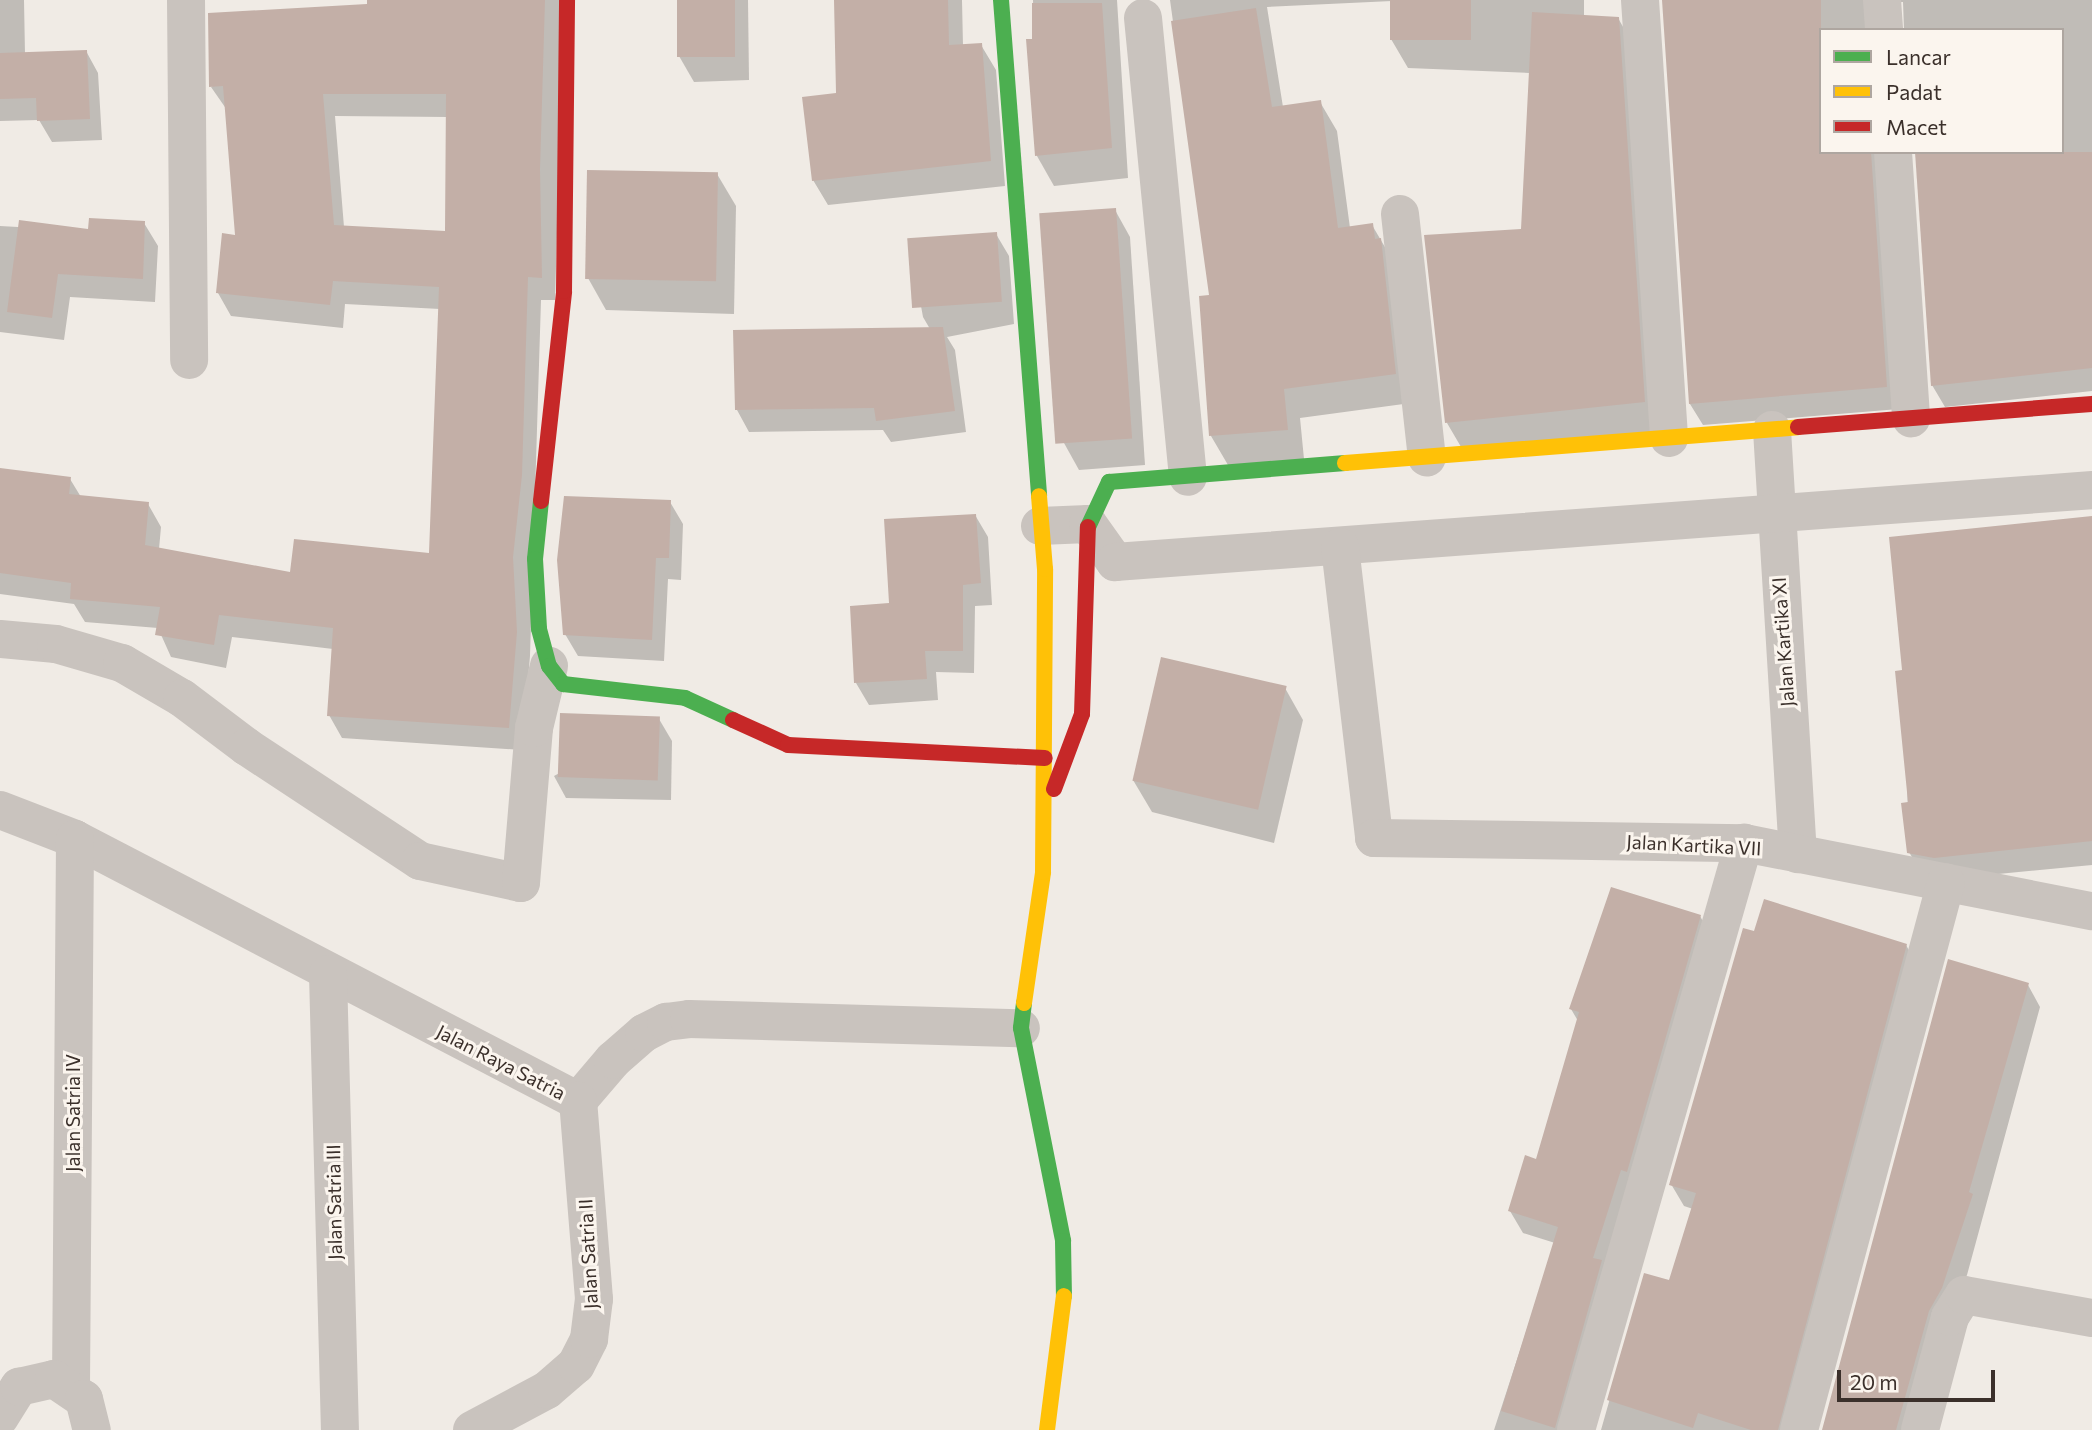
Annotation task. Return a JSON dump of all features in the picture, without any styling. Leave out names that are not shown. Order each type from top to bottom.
[{"type":"street","points":[[186,0],[189,360]]},
{"type":"street","points":[[567,0],[564,290],[535,559],[540,629],[549,666],[563,684],[685,698],[788,745],[1045,758]]},
{"type":"street","points":[[1001,0],[1045,569],[1043,872],[1021,1028],[1063,1241],[1064,1296],[1047,1430]]},
{"type":"street","points":[[1640,0],[1670,438]]},
{"type":"street","points":[[1882,0],[1884,28]]},
{"type":"street","points":[[1143,18],[1188,477]]},
{"type":"street","points":[[1893,154],[1911,418]]},
{"type":"street","points":[[1400,214],[1427,458]]},
{"type":"street","points":[[1045,811],[1082,714],[1088,524],[1109,482],[2092,404]]},
{"type":"street","name":"Jalan Kartika XI","points":[[1772,430],[1774,513],[1798,853]]},
{"type":"street","points":[[1088,524],[1115,562],[2092,490]]},
{"type":"street","points":[[1040,526],[1088,524]]},
{"type":"street","name":"Jalan Kartika VII","points":[[1340,547],[1374,838],[1744,843],[2092,911]]},
{"type":"street","points":[[0,639],[55,644],[122,663],[181,698],[247,747],[419,861],[521,883],[534,728],[549,666]]},
{"type":"street","name":"Jalan Raya Satria","points":[[0,810],[75,839],[328,974],[579,1101],[613,1060],[644,1033],[666,1022],[689,1019],[1021,1028]]},
{"type":"street","name":"Jalan Satria IV","points":[[71,1386],[75,839]]},
{"type":"street","points":[[1576,1430],[1744,843]]},
{"type":"street","points":[[1799,1430],[1946,882]]},
{"type":"street","name":"Jalan Satria III","points":[[328,974],[340,1430]]},
{"type":"street","name":"Jalan Satria II","points":[[472,1430],[547,1390],[576,1365],[589,1339],[594,1299],[579,1101]]},
{"type":"street","points":[[1920,1430],[1950,1317],[1964,1295],[2092,1318]]},
{"type":"street","points":[[6,1393],[44,1380],[71,1386],[84,1399],[92,1430]]},
{"type":"building","points":[[367,0],[545,0],[540,169],[542,278],[528,277],[522,475],[513,557],[517,632],[509,728],[327,716],[333,628],[219,615],[214,645],[155,635],[160,607],[70,599],[71,583],[0,573],[0,468],[71,477],[69,494],[149,502],[145,545],[290,572],[294,539],[429,553],[439,287],[333,281],[330,305],[216,293],[222,233],[235,235],[223,86],[209,87],[208,13],[367,4]],"holes":[[[323,94],[446,94],[445,231],[334,225]]]},
{"type":"building","points":[[677,0],[735,0],[735,57],[677,57]]},
{"type":"building","points":[[834,0],[948,0],[949,45],[982,43],[991,161],[812,181],[802,97],[836,93]]},
{"type":"building","points":[[1390,0],[1471,0],[1471,40],[1390,40]]},
{"type":"building","points":[[1662,0],[1821,0],[1819,154],[1871,154],[1887,387],[1689,404]]},
{"type":"building","points":[[1032,3],[1102,3],[1112,148],[1035,156],[1026,39],[1032,39]]},
{"type":"building","points":[[1256,8],[1272,107],[1321,100],[1338,228],[1373,223],[1375,239],[1381,238],[1396,374],[1284,389],[1288,430],[1209,436],[1199,296],[1209,295],[1171,21]]},
{"type":"building","points":[[1532,12],[1619,17],[1645,402],[1445,423],[1424,235],[1521,229]]},
{"type":"building","points":[[87,50],[90,119],[37,121],[36,98],[0,99],[0,53]]},
{"type":"building","points":[[2092,152],[2092,368],[1931,386],[1915,154]]},
{"type":"building","points":[[587,170],[718,172],[716,281],[585,279]]},
{"type":"building","points":[[1116,208],[1132,438],[1055,444],[1039,213]]},
{"type":"building","points":[[89,218],[145,221],[143,279],[58,274],[52,318],[7,312],[19,220],[88,229]]},
{"type":"building","points":[[997,232],[1002,302],[912,308],[907,238]]},
{"type":"building","points":[[943,327],[955,411],[876,421],[874,408],[735,410],[733,330]]},
{"type":"building","points":[[564,496],[671,500],[669,558],[656,558],[652,640],[563,635],[557,560]]},
{"type":"building","points":[[976,514],[981,583],[963,585],[963,651],[925,651],[927,679],[854,683],[850,606],[889,603],[884,519]]},
{"type":"building","points":[[2092,516],[2092,841],[1934,858],[1907,853],[1901,803],[1908,802],[1895,671],[1902,670],[1889,537]]},
{"type":"building","points":[[1161,657],[1287,686],[1258,810],[1132,781]]},
{"type":"building","points":[[560,713],[660,716],[658,780],[558,777]]},
{"type":"building","points":[[1611,887],[1701,915],[1627,1172],[1621,1170],[1593,1258],[1602,1260],[1555,1428],[1501,1411],[1558,1227],[1508,1211],[1525,1155],[1536,1159],[1579,1012],[1569,1009]]},
{"type":"building","points":[[1764,899],[1907,944],[1778,1430],[1751,1430],[1698,1413],[1693,1428],[1607,1400],[1644,1273],[1669,1280],[1696,1193],[1669,1185],[1743,928],[1754,931]]},
{"type":"building","points":[[1948,959],[2029,983],[1969,1192],[1973,1194],[1942,1288],[1929,1311],[1896,1430],[1822,1430]]},
{"type":"traffic: fast","points":[[1001,0],[1039,496]]},
{"type":"traffic: fast","points":[[1088,527],[1109,482],[1345,463]]},
{"type":"traffic: fast","points":[[541,501],[535,559],[539,629],[549,666],[563,684],[685,698],[733,720]]},
{"type":"traffic: fast","points":[[1024,1003],[1021,1028],[1063,1241],[1064,1296]]},
{"type":"traffic: slow","points":[[1345,463],[1798,427]]},
{"type":"traffic: slow","points":[[1024,1003],[1043,872],[1045,569],[1039,496]]},
{"type":"traffic: slow","points":[[1047,1430],[1064,1296]]},
{"type":"traffic: jam","points":[[541,501],[564,291],[567,0]]},
{"type":"traffic: jam","points":[[1798,427],[2092,404]]},
{"type":"traffic: jam","points":[[1054,789],[1082,714],[1088,527]]},
{"type":"traffic: jam","points":[[733,720],[788,745],[1045,758]]}]
